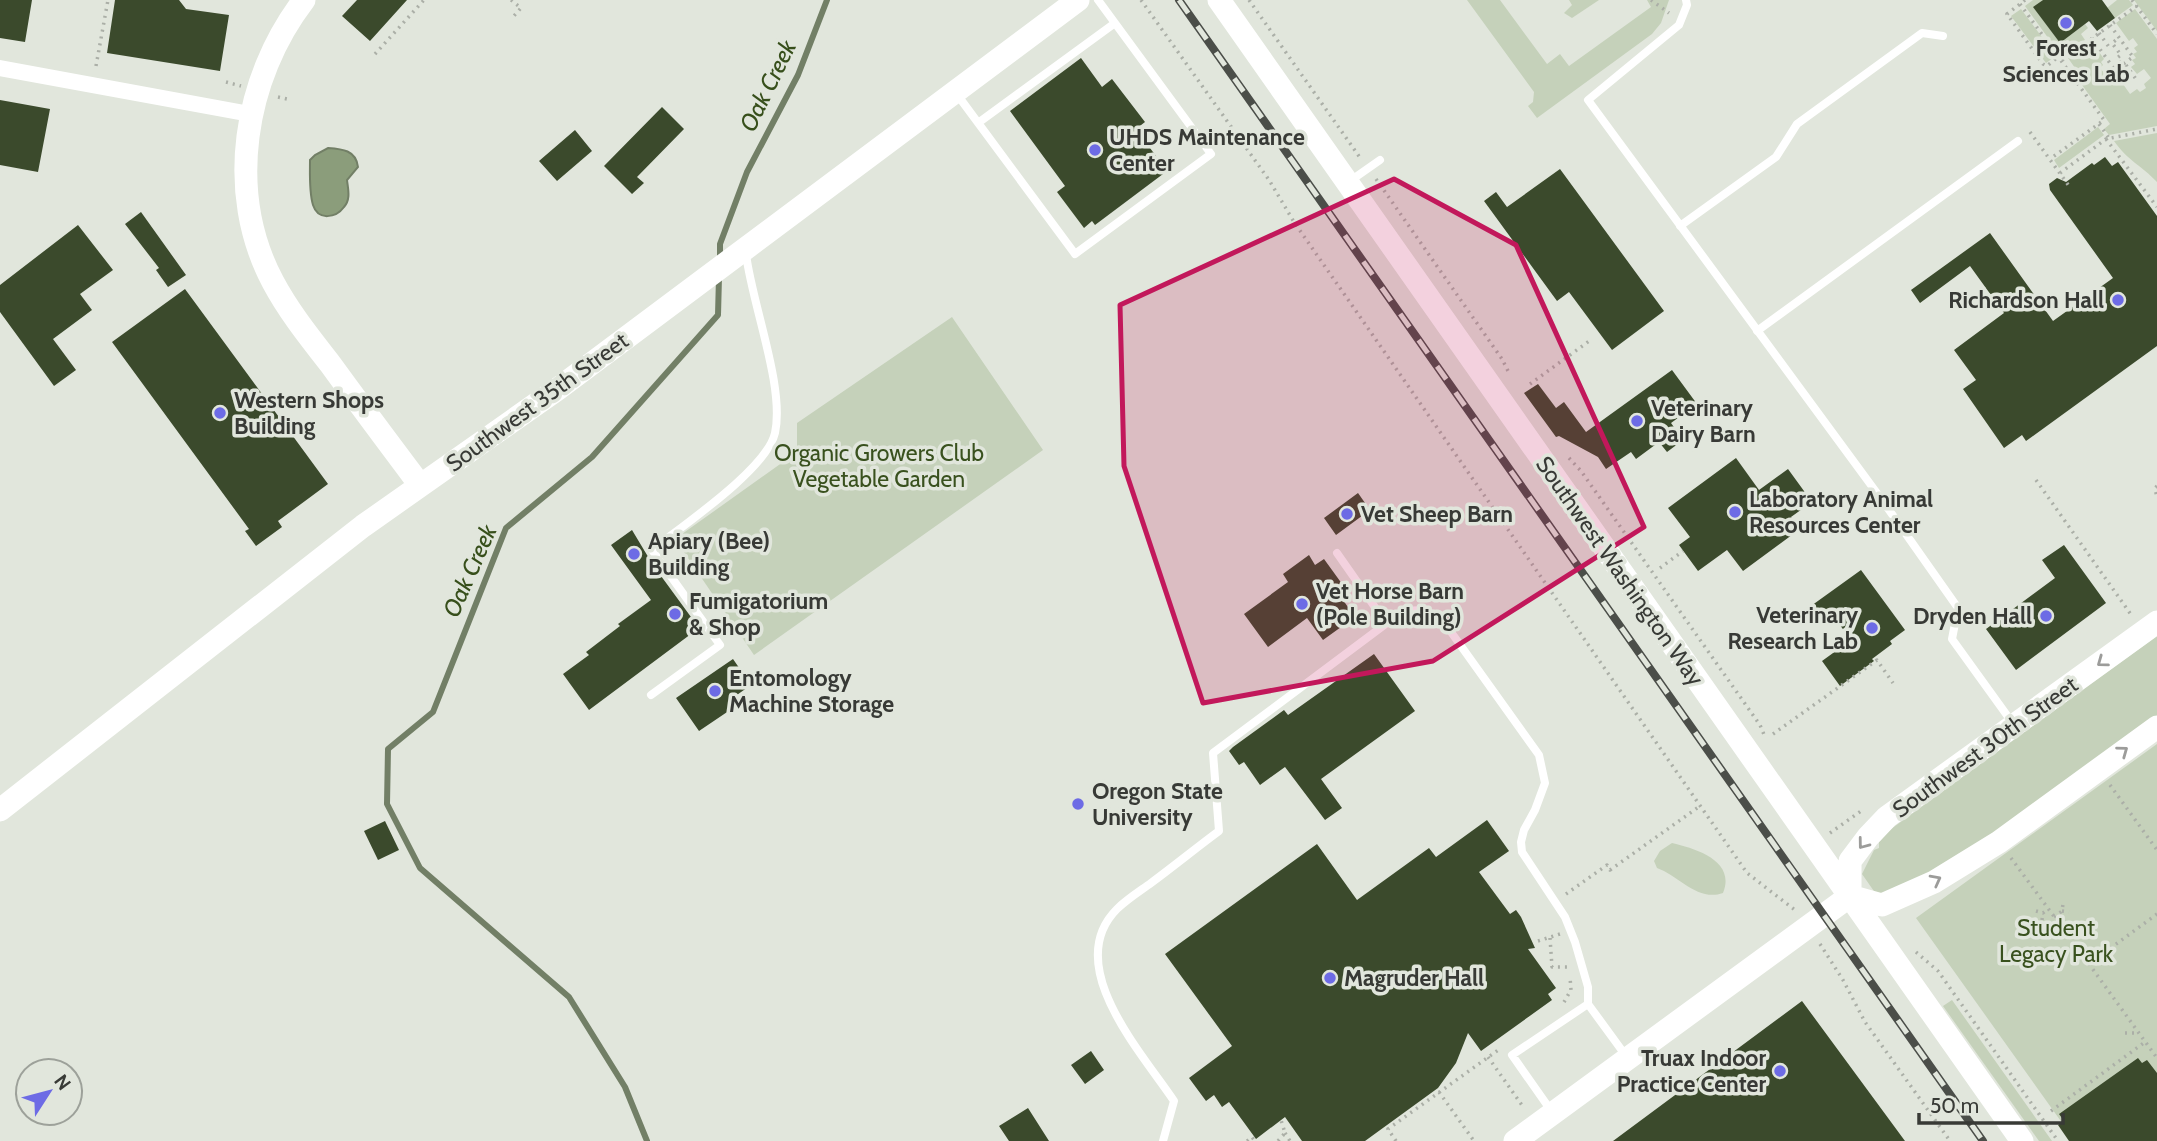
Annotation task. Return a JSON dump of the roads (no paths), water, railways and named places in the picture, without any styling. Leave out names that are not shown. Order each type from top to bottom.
[{"type":"street","points":[[304,0],[271,54],[250,114],[246,167],[249,215],[272,280],[293,314],[420,485]]},
{"type":"street","name":"Southwest 35th Street","points":[[0,810],[228,630],[420,485],[559,388],[1078,0]]},
{"type":"street","name":"Southwest Washington Way","points":[[1219,0],[2022,1141]]},
{"type":"street","points":[[0,68],[250,114]]},
{"type":"street","name":"Southwest 30th Street","points":[[1850,896],[1850,861],[1887,817],[2150,627]]},
{"type":"street","points":[[1515,1141],[1850,896],[1882,905],[1934,882],[1998,842],[2157,727]]},
{"type":"lane","points":[[955,92],[1075,254],[1211,154],[1098,0]]},
{"type":"lane","points":[[1686,0],[1682,20],[1672,32],[1588,100],[1958,608],[1952,639],[2014,726]]},
{"type":"lane","points":[[978,123],[1115,23]]},
{"type":"lane","points":[[1680,226],[1776,157],[1797,124],[1922,33],[1942,36]]},
{"type":"lane","points":[[1757,331],[2018,141]]},
{"type":"lane","points":[[1348,183],[1380,160]]},
{"type":"lane","points":[[651,695],[720,645],[652,550],[704,510],[751,468],[769,446],[775,433],[776,403],[772,376],[749,281],[738,253]]},
{"type":"lane","points":[[1337,553],[1386,623]]},
{"type":"lane","points":[[1163,1141],[1174,1101],[1117,1017],[1105,993],[1098,962],[1103,930],[1116,909],[1219,831],[1213,752],[1403,611],[1423,610],[1441,618],[1533,744],[1543,767],[1545,783],[1524,830],[1522,852],[1569,928],[1588,987],[1588,1004],[1628,1059]]},
{"type":"lane","points":[[1553,1113],[1512,1055],[1588,1004]]},
{"type":"waterway","name":"Oak Creek","points":[[720,259],[720,244],[747,172],[798,75],[827,0]]},
{"type":"waterway","name":"Oak Creek","points":[[647,1141],[625,1087],[569,997],[420,868],[387,804],[388,749],[433,712],[506,528],[592,457],[718,315],[719,277]]},
{"type":"railway","points":[[1179,0],[1983,1141]]},
{"type":"place","name":"Forest Sciences Lab","points":[[2066,23]]},
{"type":"place","name":"UHDS Maintenance Center","points":[[1095,150]]},
{"type":"place","name":"Richardson Hall","points":[[2118,300]]},
{"type":"place","name":"Western Shops Building","points":[[220,413]]},
{"type":"place","name":"Veterinary Dairy Barn","points":[[1637,421]]},
{"type":"place","name":"Laboratory Animal Resources Center","points":[[1735,512]]},
{"type":"place","name":"Vet Sheep Barn","points":[[1347,514]]},
{"type":"place","name":"Apiary (Bee) Building","points":[[634,554]]},
{"type":"place","name":"Vet Horse Barn (Pole Building)","points":[[1302,604]]},
{"type":"place","name":"Fumigatorium & Shop","points":[[675,614]]},
{"type":"place","name":"Dryden Hall","points":[[2046,616]]},
{"type":"place","name":"Veterinary Research Lab","points":[[1872,628]]},
{"type":"place","name":"Entomology Machine Storage","points":[[715,691]]},
{"type":"place","name":"Oregon State University","points":[[1078,804]]},
{"type":"place","name":"Magruder Hall","points":[[1330,978]]},
{"type":"place","name":"Truax Indoor Practice Center","points":[[1780,1071]]},
{"type":"park label","name":"Organic Growers Club Vegetable Garden","points":[[879,466]]},
{"type":"park label","name":"Student Legacy Park","points":[[2056,941]]}]
